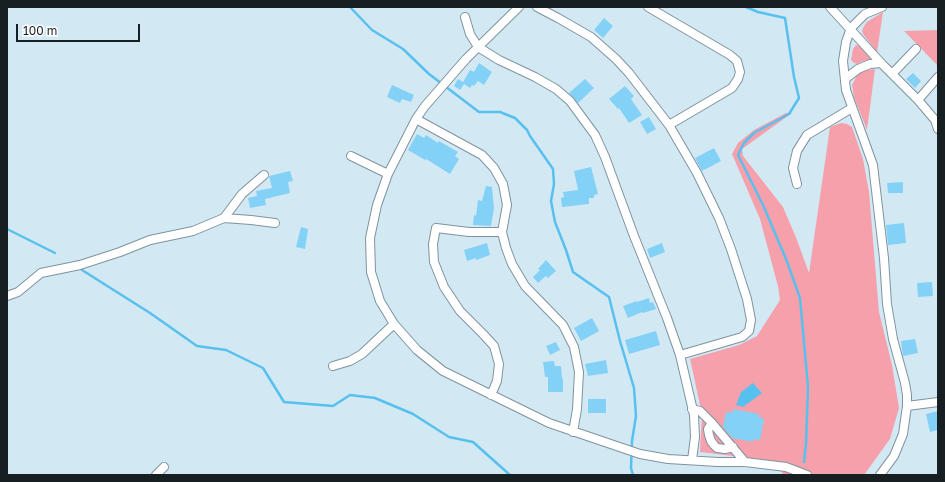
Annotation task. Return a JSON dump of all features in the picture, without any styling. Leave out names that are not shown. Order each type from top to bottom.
[{"type":"street","points":[[518,7],[478,47],[425,106],[416,119],[388,174],[377,205],[370,238],[371,272],[380,301],[394,324],[417,350],[444,371],[549,423],[573,432],[640,454],[668,459],[745,462],[786,467],[807,475]]},
{"type":"street","points":[[538,7],[591,37],[616,59],[629,73],[669,126],[697,173],[719,218],[747,298],[751,320],[749,331],[742,337],[680,355]]},
{"type":"street","points":[[648,7],[730,56],[737,61],[740,72],[738,79],[732,88],[669,126]]},
{"type":"street","points":[[830,7],[881,63],[918,100],[937,123]]},
{"type":"street","points":[[880,475],[894,456],[904,434],[907,395],[893,339],[887,304],[884,258],[873,165],[846,90],[844,61],[846,42],[850,28],[865,14],[882,7]]},
{"type":"street","points":[[464,17],[470,34],[478,47],[499,60],[536,77],[556,89],[570,100],[595,135],[667,318],[680,355],[694,415],[695,437],[692,460]]},
{"type":"street","points":[[892,74],[916,49]]},
{"type":"street","points":[[845,79],[858,69],[870,64],[881,63]]},
{"type":"street","points":[[918,100],[938,77]]},
{"type":"street","points":[[796,184],[793,168],[797,151],[808,135],[852,108]]},
{"type":"street","points":[[416,119],[482,155],[494,168],[503,184],[508,205],[502,232],[512,264],[525,286],[563,325],[574,347],[579,372],[577,409],[573,432]]},
{"type":"street","points":[[350,156],[388,174]]},
{"type":"street","points":[[224,218],[242,194],[264,175]]},
{"type":"street","points":[[7,296],[18,292],[41,272],[80,265],[120,252],[150,240],[193,231],[224,218],[275,223]]},
{"type":"street","points":[[491,395],[497,380],[499,364],[494,346],[460,311],[444,287],[434,262],[433,244],[436,228],[469,232],[502,232]]},
{"type":"street","points":[[333,366],[350,361],[362,354],[394,324]]},
{"type":"street","points":[[907,406],[938,402]]},
{"type":"street","points":[[692,409],[700,410],[745,462]]},
{"type":"street","points":[[712,423],[708,429],[708,435],[714,445],[717,448],[725,449],[733,447]]},
{"type":"street","points":[[156,475],[164,467]]},
{"type":"shaded area","points":[[883,12],[877,52],[862,31],[867,22]]},
{"type":"shaded area","points":[[938,30],[938,66],[904,31]]},
{"type":"shaded area","points":[[856,45],[860,46],[870,56],[871,58],[869,60],[857,64],[851,60],[853,49]]},
{"type":"shaded area","points":[[875,69],[867,130],[854,97],[852,85],[857,75],[862,71]]},
{"type":"shaded area","points":[[786,113],[792,113],[742,149],[743,156],[783,207],[809,273],[830,127],[841,123],[852,127],[863,159],[869,192],[879,312],[892,365],[899,408],[890,439],[864,475],[782,475],[783,462],[700,452],[702,414],[690,359],[739,345],[757,336],[780,300],[778,286],[760,219],[732,154],[738,143],[754,130]]},
{"type":"water","points":[[753,383],[762,393],[743,407],[736,405],[741,392]]},
{"type":"building","points":[[604,18],[613,26],[603,38],[594,30]]},
{"type":"building","points":[[479,63],[492,72],[484,85],[478,81],[470,88],[464,84],[460,90],[454,86],[458,79],[463,82],[470,70],[474,72]]},
{"type":"building","points":[[913,73],[921,81],[915,88],[906,79]]},
{"type":"building","points":[[585,79],[594,88],[578,103],[569,93]]},
{"type":"building","points":[[392,85],[414,95],[411,102],[402,99],[400,103],[387,97]]},
{"type":"building","points":[[625,86],[634,96],[631,99],[642,115],[629,123],[619,108],[618,109],[609,99]]},
{"type":"building","points":[[649,117],[656,129],[647,134],[640,122]]},
{"type":"building","points":[[417,134],[424,138],[426,135],[438,143],[439,141],[458,152],[455,156],[459,159],[450,174],[408,150]]},
{"type":"building","points":[[714,148],[721,161],[702,171],[695,158]]},
{"type":"building","points":[[591,167],[598,194],[594,195],[594,198],[589,198],[589,204],[562,207],[561,198],[564,197],[563,192],[578,190],[574,171]]},
{"type":"building","points":[[290,171],[293,181],[288,182],[290,193],[265,199],[266,205],[250,208],[248,198],[257,196],[256,191],[272,188],[269,176]]},
{"type":"building","points":[[903,182],[903,193],[888,193],[887,183]]},
{"type":"building","points":[[486,186],[492,187],[494,208],[491,226],[473,225],[478,200],[482,201]]},
{"type":"building","points":[[904,223],[906,243],[888,245],[886,225]]},
{"type":"building","points":[[301,227],[308,229],[305,249],[296,247]]},
{"type":"building","points":[[487,243],[490,255],[476,260],[476,258],[467,261],[464,250]]},
{"type":"building","points":[[662,243],[665,252],[650,258],[647,249]]},
{"type":"building","points":[[546,260],[556,271],[548,278],[546,276],[538,283],[533,277],[540,270],[538,269]]},
{"type":"building","points":[[932,282],[933,296],[918,297],[917,283]]},
{"type":"building","points":[[649,298],[650,303],[653,302],[656,309],[642,312],[628,318],[623,306]]},
{"type":"building","points":[[592,318],[599,331],[581,341],[574,328]]},
{"type":"building","points":[[656,331],[660,345],[629,354],[625,340]]},
{"type":"building","points":[[915,339],[918,353],[903,356],[901,341]]},
{"type":"building","points":[[556,342],[560,350],[550,355],[546,346]]},
{"type":"building","points":[[606,360],[608,373],[588,376],[585,364]]},
{"type":"building","points":[[554,361],[555,366],[561,366],[563,392],[548,392],[548,377],[545,377],[543,362]]},
{"type":"building","points":[[588,399],[606,399],[606,413],[588,413]]},
{"type":"building","points":[[733,409],[759,414],[759,417],[764,419],[760,440],[754,439],[753,442],[732,438],[723,427],[726,412],[732,413]]},
{"type":"building","points":[[938,411],[938,430],[930,432],[926,414]]},
{"type":"waterway","points":[[350,7],[372,30],[403,49],[429,74],[479,112],[500,112],[515,118],[527,130],[553,169],[554,184],[551,201],[555,222],[573,272],[609,297],[634,388],[636,416],[632,441],[631,468],[633,475]]},
{"type":"waterway","points":[[746,7],[758,12],[785,18],[794,77],[799,98],[789,114],[754,133],[744,143],[738,155],[763,205],[786,259],[800,298],[808,387],[804,462]]},
{"type":"waterway","points":[[7,229],[55,253]]},
{"type":"waterway","points":[[82,270],[150,313],[197,346],[226,350],[263,368],[284,402],[333,406],[350,395],[375,398],[413,414],[449,437],[473,442],[510,475]]}]
